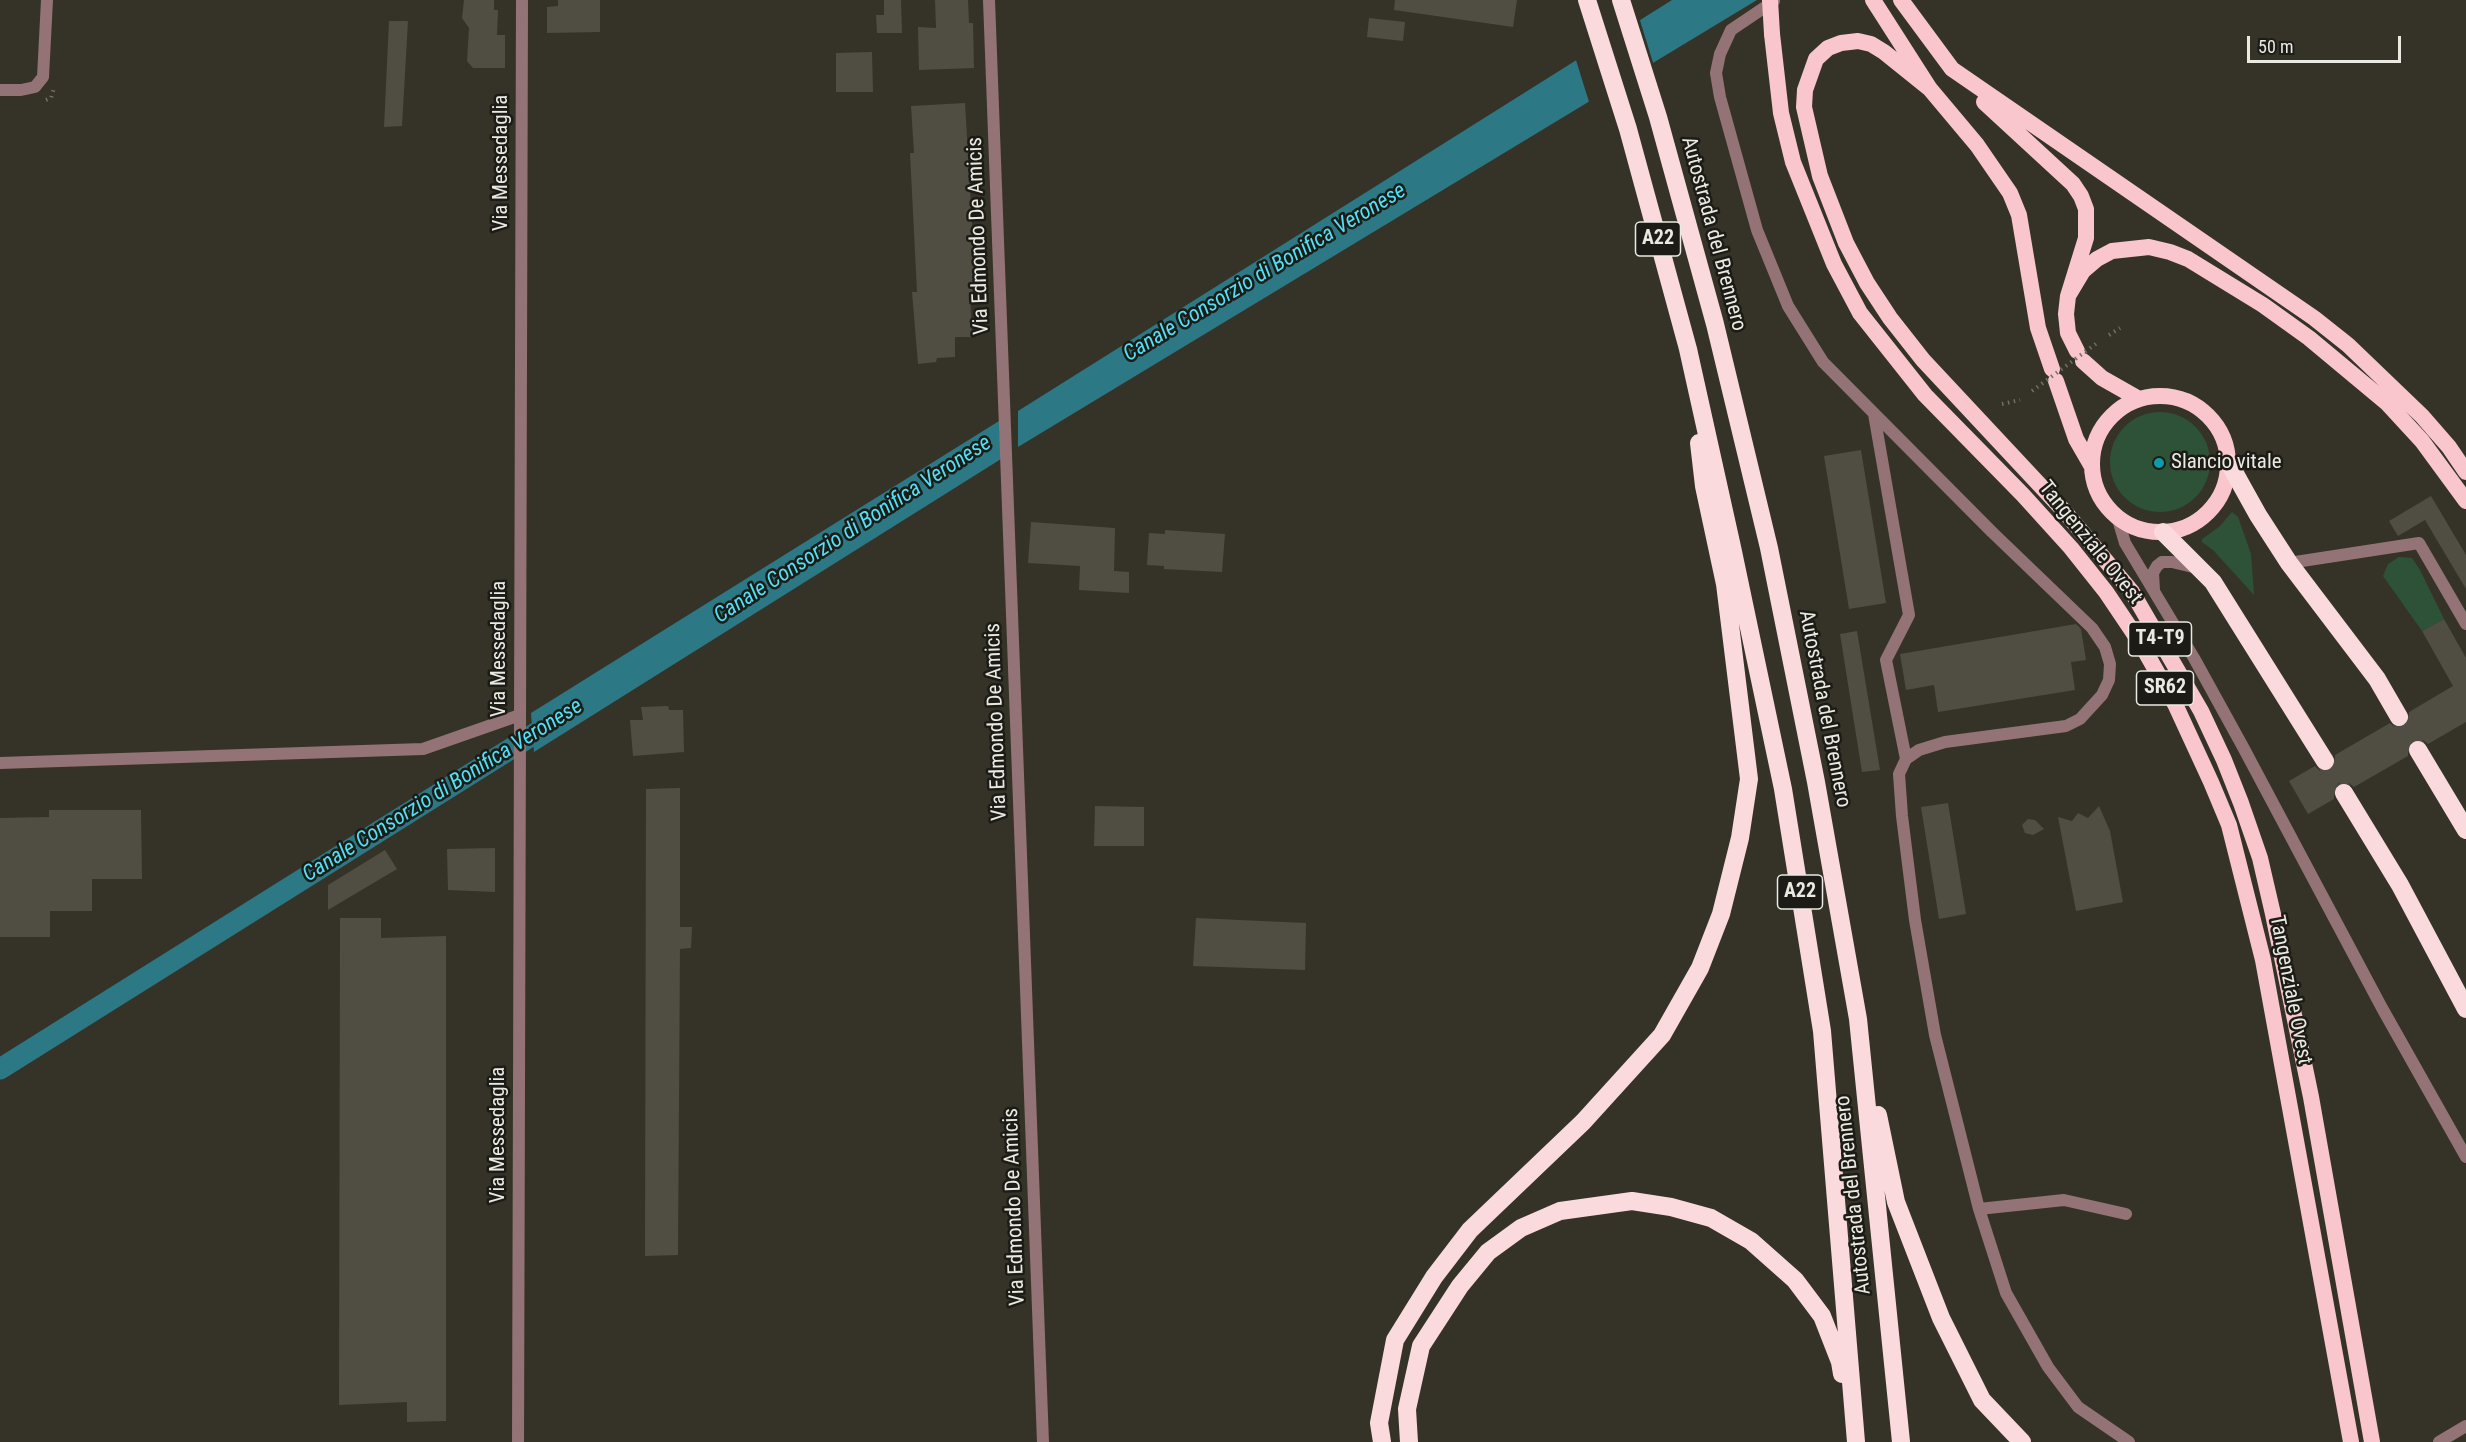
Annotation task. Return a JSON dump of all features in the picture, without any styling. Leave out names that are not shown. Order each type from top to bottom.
[{"type":"highway","name":"Tangenziale Ovest","points":[[1770,0],[1781,113],[1793,162],[1834,264],[1860,313],[1924,395],[2023,495],[2071,548],[2106,592],[2175,704],[2229,825],[2263,960],[2351,1442]]},
{"type":"highway","points":[[1873,0],[1930,89],[1977,145],[2010,193],[2019,215],[2038,328],[2076,439],[2091,465]]},
{"type":"highway","points":[[1901,0],[1952,69],[2027,143],[2073,184],[2081,196],[2086,216],[2086,238],[2067,296],[2068,333],[2080,356],[2102,378],[2139,399]]},
{"type":"highway","name":"Autostrada del Brennero","points":[[1622,1],[1658,117],[1715,324],[1769,548],[1816,782],[1858,1019],[1901,1442]]},
{"type":"highway","name":"Autostrada del Brennero","points":[[1589,6],[1628,129],[1688,349],[1783,789],[1822,1031],[1856,1442]]},
{"type":"highway","name":"T4-T9","points":[[1930,89],[1871,44],[1858,41],[1841,43],[1828,48],[1816,59],[1804,90],[1804,107],[1820,177],[1846,243],[1867,283],[1890,318],[1923,360],[2065,512],[2132,592],[2201,711],[2224,760],[2260,858],[2274,914],[2311,1097],[2372,1442]]},
{"type":"highway","points":[[1952,69],[2314,318],[2348,345],[2422,416],[2449,447],[2466,472]]},
{"type":"highway","points":[[2067,296],[2083,271],[2097,259],[2112,251],[2149,248],[2170,252],[2188,259],[2263,305],[2309,338],[2387,403],[2422,441],[2466,501]]},
{"type":"highway","points":[[1382,1442],[1379,1423],[1395,1340],[1434,1277],[1470,1230],[1583,1122],[1662,1035],[1700,968],[1720,914],[1740,838],[1749,779],[1725,584],[1704,486],[1688,349]]},
{"type":"highway","points":[[2157,396],[2175,397],[2204,411],[2222,434],[2229,463],[2224,490],[2206,515],[2193,525],[2163,532],[2145,531],[2116,516],[2101,500],[2094,483],[2091,465],[2093,448],[2100,431],[2117,412],[2139,399],[2157,396]]},
{"type":"highway","points":[[2229,463],[2258,515],[2289,563],[2377,679],[2399,717]]},
{"type":"highway","points":[[2163,532],[2213,582],[2325,760]]},
{"type":"highway","points":[[2418,750],[2466,830]]},
{"type":"highway","points":[[2344,793],[2400,885],[2465,1008]]},
{"type":"highway","points":[[1858,1019],[1896,1202],[1941,1318],[1982,1400],[2022,1442]]},
{"type":"highway","points":[[1409,1442],[1407,1409],[1421,1346],[1460,1287],[1488,1252],[1521,1228],[1560,1211],[1632,1201],[1671,1207],[1711,1218],[1751,1241],[1795,1280],[1822,1316],[1840,1362],[1850,1442]]},
{"type":"street","points":[[0,90],[35,87],[43,77],[47,0]]},
{"type":"street","name":"Via Messedaglia","points":[[518,1442],[522,0]]},
{"type":"street","name":"Via Edmondo De Amicis","points":[[989,0],[1043,1442]]},
{"type":"street","points":[[1775,0],[1731,30],[1720,54],[1716,73],[1719,97],[1757,230],[1788,306],[1823,362],[2092,628],[2105,647],[2110,664],[2109,680],[2102,695],[2080,719],[2066,726],[1945,742],[1919,750],[1906,759],[1899,774],[1902,816],[1916,920],[1935,1035],[1978,1209],[2006,1293],[2048,1367],[2078,1407],[2129,1442]]},
{"type":"street","points":[[1874,414],[1909,615],[1887,660],[1906,759]]},
{"type":"street","points":[[2116,516],[2125,543],[2238,737],[2382,1008],[2466,1156]]},
{"type":"street","points":[[2289,563],[2419,543],[2466,624]]},
{"type":"street","points":[[2154,591],[2153,573],[2162,562],[2201,569]]},
{"type":"street","points":[[0,763],[423,749],[520,715]]},
{"type":"street","points":[[1978,1209],[2064,1200],[2126,1214]]},
{"type":"street","points":[[2439,1442],[2466,1426]]},
{"type":"path","points":[[2109,335],[2120,328]]},
{"type":"path","points":[[2032,391],[2097,343]]},
{"type":"path","points":[[2002,404],[2020,400]]},
{"type":"green space","points":[[2160,412],[2179,415],[2196,426],[2207,443],[2210,462],[2207,481],[2196,498],[2179,509],[2160,512],[2141,509],[2124,498],[2113,481],[2110,462],[2113,443],[2124,426],[2141,415]]},
{"type":"green space","points":[[2232,512],[2238,517],[2251,554],[2254,595],[2213,550],[2202,542],[2202,539],[2219,527]]},
{"type":"green space","points":[[2399,557],[2412,558],[2444,619],[2422,631],[2383,576],[2388,564]]},
{"type":"water","points":[[1672,0],[1757,0],[1018,447],[1018,411]]},
{"type":"water","points":[[999,421],[1001,459],[534,752],[531,713]]},
{"type":"pier","points":[[1639,17],[1654,66],[1590,105],[1575,57]]},
{"type":"building","points":[[464,0],[494,0],[494,10],[498,10],[497,35],[505,35],[505,68],[473,68],[467,61],[469,28],[462,18]]},
{"type":"building","points":[[558,0],[600,0],[600,32],[547,33],[547,7],[558,6]]},
{"type":"building","points":[[884,0],[901,0],[902,33],[877,33],[876,15],[884,15]]},
{"type":"building","points":[[935,0],[968,0],[969,23],[973,23],[974,68],[919,70],[918,27],[936,28]]},
{"type":"building","points":[[1395,0],[1517,0],[1513,27],[1394,10]]},
{"type":"building","points":[[1369,18],[1405,22],[1403,41],[1367,37]]},
{"type":"building","points":[[389,21],[408,21],[402,126],[384,127]]},
{"type":"building","points":[[872,52],[873,92],[836,92],[836,53]]},
{"type":"building","points":[[965,103],[976,292],[970,292],[972,337],[955,337],[955,357],[937,358],[936,362],[918,364],[912,292],[917,292],[910,153],[914,153],[911,106]]},
{"type":"building","points":[[1861,450],[1886,603],[1849,609],[1824,456]]},
{"type":"building","points":[[2431,496],[2466,555],[2466,589],[2425,520],[2398,536],[2389,521]]},
{"type":"building","points":[[1031,522],[1115,528],[1114,571],[1129,572],[1129,593],[1079,590],[1080,566],[1028,563]]},
{"type":"building","points":[[1165,530],[1225,534],[1222,572],[1164,569],[1164,566],[1147,565],[1149,533],[1165,534]]},
{"type":"building","points":[[2444,619],[2466,658],[2466,722],[2428,744],[2423,740],[2413,740],[2408,745],[2408,756],[2354,787],[2349,783],[2339,783],[2334,788],[2334,799],[2308,814],[2289,781],[2315,766],[2320,771],[2330,771],[2335,766],[2335,755],[2390,723],[2394,727],[2404,727],[2409,722],[2409,712],[2453,686],[2422,631]]},
{"type":"building","points":[[2076,624],[2081,629],[2086,660],[2071,662],[2075,690],[1938,712],[1934,685],[1906,690],[1900,654]]},
{"type":"building","points":[[1857,631],[1880,770],[1862,772],[1840,634]]},
{"type":"building","points":[[668,706],[669,710],[683,710],[684,752],[633,756],[630,720],[643,720],[641,707]]},
{"type":"building","points":[[680,788],[680,927],[692,927],[691,948],[680,949],[678,1255],[645,1256],[646,789]]},
{"type":"building","points":[[1948,803],[1966,914],[1939,919],[1921,807]]},
{"type":"building","points":[[1095,806],[1144,807],[1144,846],[1094,846]]},
{"type":"building","points":[[2099,806],[2110,831],[2123,902],[2076,911],[2058,817],[2072,821],[2078,813],[2088,818]]},
{"type":"building","points":[[49,810],[141,810],[142,879],[92,879],[92,911],[50,911],[50,937],[0,937],[0,818],[49,817]]},
{"type":"building","points":[[2028,819],[2035,820],[2044,829],[2033,835],[2025,833],[2022,825]]},
{"type":"building","points":[[495,848],[495,892],[448,890],[447,849]]},
{"type":"building","points":[[385,850],[397,869],[328,910],[328,885]]},
{"type":"building","points":[[340,918],[381,918],[381,938],[446,936],[446,1421],[407,1422],[407,1402],[339,1405]]},
{"type":"building","points":[[1196,918],[1306,923],[1305,970],[1193,966]]},
{"type":"waterway","name":"Canale Consorzio di Bonifica Veronese","points":[[0,1069],[555,721]]},
{"type":"tunnel","points":[[2399,717],[2418,750]]},
{"type":"tunnel","points":[[2325,761],[2344,793]]},
{"type":"place","name":"Slancio vitale","points":[[2159,463]]}]
